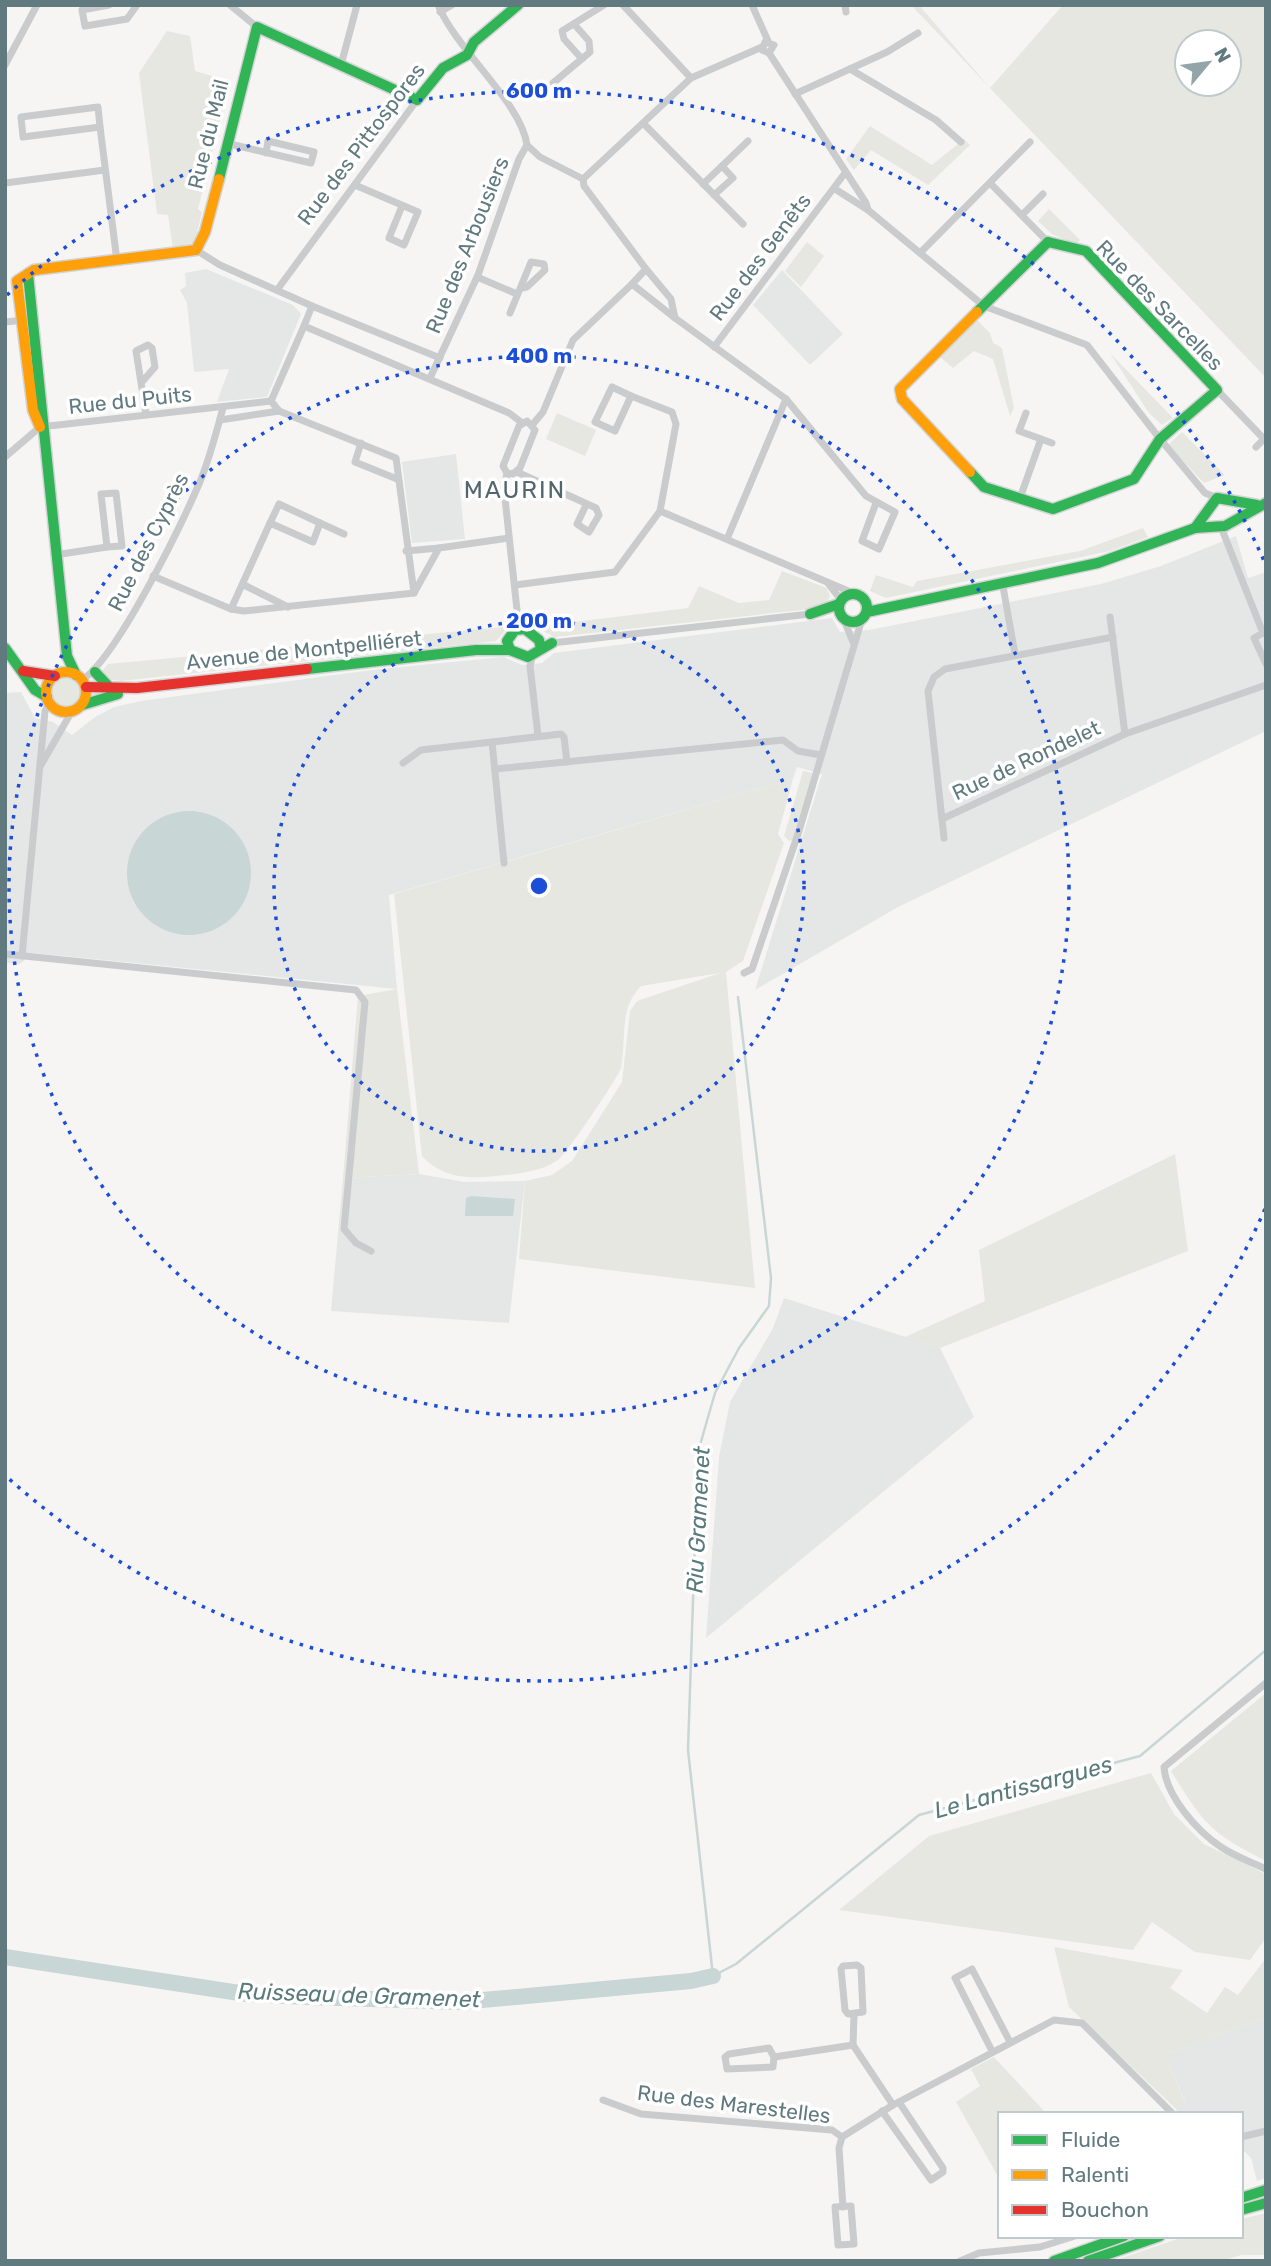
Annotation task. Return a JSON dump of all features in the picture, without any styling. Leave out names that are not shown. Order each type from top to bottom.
[{"type":"street","points":[[5,65],[37,5]]},
{"type":"street","points":[[109,5],[82,10],[85,26],[127,19],[133,6]]},
{"type":"street","points":[[230,5],[257,27],[417,100]]},
{"type":"street","points":[[341,65],[358,5]]},
{"type":"street","points":[[452,5],[439,9],[467,55],[486,74],[525,133],[527,145],[540,157],[583,179]]},
{"type":"street","name":"Rue des Pittospores","points":[[277,289],[443,68],[467,55],[474,43],[517,5]]},
{"type":"street","points":[[582,59],[561,35],[604,5]]},
{"type":"street","points":[[623,5],[691,78]]},
{"type":"street","points":[[753,6],[765,44],[764,52],[769,53],[868,210]]},
{"type":"street","points":[[553,83],[590,52],[589,41],[574,24]]},
{"type":"street","name":"Rue du Mail","points":[[196,250],[205,232],[257,27]]},
{"type":"street","points":[[795,94],[918,33]]},
{"type":"street","points":[[583,179],[691,78],[765,44]]},
{"type":"street","points":[[850,69],[936,120],[961,142]]},
{"type":"street","points":[[100,127],[23,137],[21,117],[98,107],[117,261]]},
{"type":"street","points":[[644,124],[743,224]]},
{"type":"street","points":[[226,143],[266,153],[311,163],[314,152],[268,141],[266,153]]},
{"type":"street","points":[[703,184],[748,141]]},
{"type":"street","points":[[920,253],[1030,142]]},
{"type":"street","name":"Rue des Arbousiers","points":[[430,378],[477,278],[499,223],[519,159],[527,145]]},
{"type":"street","points":[[715,195],[733,178],[722,166]]},
{"type":"street","points":[[5,183],[105,170]]},
{"type":"street","name":"Rue des Genêts","points":[[714,347],[845,173]]},
{"type":"street","points":[[583,179],[584,186],[671,299],[675,318]]},
{"type":"street","points":[[355,184],[418,212],[404,245],[388,238],[402,205]]},
{"type":"street","points":[[991,184],[1048,242],[901,384],[900,393],[984,487],[1054,509],[1134,479],[1160,439]]},
{"type":"street","points":[[835,189],[868,210],[984,306],[1087,345],[1205,493],[1233,502],[1263,504]]},
{"type":"street","points":[[1022,215],[1044,194]]},
{"type":"street","name":"Rue des Sarcelles","points":[[1048,242],[1086,251],[1217,390],[1160,439]]},
{"type":"street","points":[[38,768],[72,712],[82,705],[81,681],[67,656],[40,427],[33,410],[27,320],[17,281],[34,271],[196,250],[220,265],[312,306],[440,358]]},
{"type":"street","points":[[533,424],[543,412],[573,340],[646,269]]},
{"type":"street","points":[[477,278],[519,291],[510,313]]},
{"type":"street","points":[[632,284],[786,399],[866,496],[895,512],[879,548],[862,541],[876,503]]},
{"type":"street","points":[[279,411],[271,401],[312,306]]},
{"type":"street","points":[[5,322],[27,320]]},
{"type":"street","points":[[304,326],[430,378],[509,413],[521,422],[533,424]]},
{"type":"street","points":[[142,382],[155,367],[152,348],[148,345],[136,351],[146,414]]},
{"type":"street","points":[[514,585],[615,572],[660,511],[676,425],[672,412],[611,387],[595,422],[615,431],[631,396]]},
{"type":"street","points":[[1217,390],[1264,439],[1256,447]]},
{"type":"street","points":[[727,539],[786,399]]},
{"type":"street","name":"Rue du Puits","points":[[40,427],[271,401]]},
{"type":"street","name":"Rue des Cyprès","points":[[81,681],[95,672],[153,576],[200,483],[223,408]]},
{"type":"street","points":[[220,420],[279,411],[396,458],[406,551],[414,593]]},
{"type":"street","points":[[1026,414],[1019,430],[1052,443]]},
{"type":"street","points":[[521,422],[503,466],[507,473],[504,489],[520,630],[509,646],[529,661]]},
{"type":"street","points":[[517,472],[536,430],[533,424]]},
{"type":"street","points":[[5,457],[40,427]]},
{"type":"street","points":[[1020,498],[1041,439]]},
{"type":"street","points":[[361,443],[355,461],[397,479]]},
{"type":"street","points":[[507,473],[517,472],[586,505]]},
{"type":"street","points":[[55,555],[122,546],[116,493],[101,494],[107,547]]},
{"type":"street","points":[[1205,493],[1209,520],[1226,523]]},
{"type":"street","points":[[1195,528],[1217,498]]},
{"type":"street","points":[[1233,502],[1236,509],[1226,523],[1229,540],[1264,632],[1254,638],[1266,664]]},
{"type":"street","points":[[231,609],[279,504],[344,534]]},
{"type":"street","points":[[841,609],[855,622],[865,611],[889,605],[1098,564],[1195,528],[1226,523],[1263,504]]},
{"type":"street","points":[[660,511],[861,596],[865,611],[860,630],[853,642],[821,755],[752,969],[744,973]]},
{"type":"street","points":[[270,523],[313,542],[320,523]]},
{"type":"street","points":[[406,551],[509,538]]},
{"type":"street","points":[[414,593],[439,548]]},
{"type":"street","points":[[153,576],[231,609],[244,611],[414,593]]},
{"type":"street","points":[[1002,581],[1016,654]]},
{"type":"street","points":[[827,582],[841,609],[853,642]]},
{"type":"street","points":[[244,585],[288,607]]},
{"type":"street","points":[[538,736],[529,661],[540,645],[841,609],[853,593]]},
{"type":"street","name":"Rue de Rondelet","points":[[1110,617],[1125,734]]},
{"type":"street","points":[[520,630],[540,645]]},
{"type":"street","name":"Rue de Rondelet","points":[[944,838],[928,691],[934,677],[945,669],[1113,637]]},
{"type":"street","name":"Avenue de Montpelliéret","points":[[81,681],[111,690],[137,688],[509,646]]},
{"type":"street","points":[[5,648],[35,690],[57,710],[72,712]]},
{"type":"street","points":[[22,956],[38,768],[45,711],[49,700],[47,688],[58,675],[67,656]]},
{"type":"street","points":[[23,671],[81,681]]},
{"type":"street","points":[[95,672],[111,690]]},
{"type":"street","name":"Rue de Rondelet","points":[[942,819],[1125,734],[1266,685]]},
{"type":"street","name":"Avenue de Montpelliéret","points":[[82,705],[137,688]]},
{"type":"street","points":[[403,764],[421,750],[561,734],[565,737],[567,762]]},
{"type":"street","points":[[495,769],[783,740],[798,751],[821,755]]},
{"type":"street","points":[[492,742],[504,863]]},
{"type":"street","points":[[5,954],[356,990],[361,994],[365,1002],[344,1229],[356,1243],[370,1251]]},
{"type":"street","points":[[1266,1683],[1164,1767],[1165,1779],[1199,1827],[1221,1847],[1266,1869]]},
{"type":"street","points":[[857,1965],[861,1968],[863,2012],[854,2015],[845,2010],[841,1969],[843,1966],[857,1965]]},
{"type":"street","points":[[992,2051],[955,1978],[972,1969],[1010,2042]]},
{"type":"street","points":[[854,2015],[853,2045],[943,2168],[943,2172],[931,2180],[882,2111]]},
{"type":"street","name":"Rue des Marestelles","points":[[603,2100],[641,2114],[832,2130],[842,2137],[896,2103],[1054,2020],[1082,2023],[1171,2112]]},
{"type":"street","points":[[774,2057],[853,2045]]},
{"type":"street","points":[[769,2048],[774,2057],[773,2067],[731,2072],[727,2070],[725,2057],[769,2048]]},
{"type":"street","points":[[1243,2137],[1266,2131]]},
{"type":"street","points":[[842,2137],[839,2148],[843,2207]]},
{"type":"street","points":[[1243,2197],[1266,2190]]},
{"type":"street","points":[[1243,2209],[1266,2203]]},
{"type":"street","points":[[851,2206],[854,2244],[838,2245],[835,2207],[843,2207],[851,2206]]},
{"type":"street","points":[[960,2261],[979,2253],[1040,2247],[1069,2238]]},
{"type":"street","points":[[1054,2261],[1118,2238]]},
{"type":"street","points":[[1088,2261],[1154,2238]]},
{"type":"shaded area","points":[[911,5],[919,5],[990,88],[1063,5],[1266,5],[1266,378]]},
{"type":"shaded area","points":[[167,31],[190,36],[195,71],[230,81],[198,209],[202,212],[194,246],[173,249],[168,215],[157,214],[139,73]]},
{"type":"shaded area","points":[[870,126],[932,165],[964,139],[970,145],[928,185],[871,150],[854,170],[846,159]]},
{"type":"shaded area","points":[[1049,209],[1080,240],[1076,244],[1052,234],[1038,221]]},
{"type":"shaded area","points":[[807,242],[824,256],[801,287],[785,271]]},
{"type":"shaded area","points":[[206,269],[293,305],[301,314],[267,397],[217,402],[229,369],[194,372],[187,303],[180,290],[186,286],[185,273]]},
{"type":"shaded area","points":[[782,270],[843,334],[810,365],[753,305]]},
{"type":"shaded area","points":[[976,319],[990,333],[993,343],[1002,348],[1014,408],[1010,416],[993,359],[974,351],[953,368],[939,356]]},
{"type":"shaded area","points":[[1110,353],[1173,418],[1162,425],[1149,413]]},
{"type":"shaded area","points":[[557,413],[596,430],[585,456],[546,439]]},
{"type":"shaded area","points":[[1182,432],[1225,475],[1204,483],[1168,445]]},
{"type":"shaded area","points":[[456,454],[465,539],[412,543],[402,462]]},
{"type":"shaded area","points":[[1143,528],[1148,537],[1110,551],[886,598],[870,591],[876,575],[913,587],[917,581],[1080,551]]},
{"type":"shaded area","points":[[1236,536],[1248,578],[1266,572],[1266,731],[898,907],[755,990],[822,774],[797,767],[793,779],[389,895],[397,989],[33,953],[20,964],[5,963],[5,693],[21,692],[35,718],[53,722],[72,735],[95,717],[114,707],[141,701],[380,669],[504,657],[522,665],[542,663],[554,653],[832,618],[840,632],[869,630],[1101,584],[1161,566]]},
{"type":"shaded area","points":[[782,571],[827,588],[830,596],[827,602],[811,609],[555,637],[534,627],[688,608],[699,586],[739,603],[769,600]]},
{"type":"shaded area","points":[[504,627],[505,631],[496,641],[121,681],[106,679],[102,671],[108,664]]},
{"type":"shaded area","points":[[66,678],[76,682],[80,692],[76,702],[66,706],[56,702],[52,692],[56,682]]},
{"type":"shaded area","points":[[803,771],[813,773],[793,840],[789,841],[784,836]]},
{"type":"shaded area","points":[[793,779],[778,834],[784,843],[743,961],[726,972],[755,1288],[519,1259],[525,1181],[552,1175],[572,1161],[622,1082],[630,1011],[637,1001],[720,973],[641,986],[626,1015],[621,1068],[592,1115],[558,1160],[536,1170],[486,1177],[447,1173],[422,1156],[394,894]]},
{"type":"shaded area","points":[[189,811],[213,816],[233,829],[246,849],[251,873],[246,897],[233,917],[213,930],[189,935],[165,930],[145,917],[132,897],[127,873],[132,849],[145,829],[165,816]]},
{"type":"shaded area","points":[[397,989],[419,1174],[343,1178],[358,996]]},
{"type":"shaded area","points":[[1175,1154],[1188,1251],[940,1348],[905,1337],[985,1301],[979,1250]]},
{"type":"shaded area","points":[[419,1174],[465,1182],[525,1181],[509,1323],[331,1311],[343,1178]]},
{"type":"shaded area","points":[[471,1196],[515,1199],[513,1216],[465,1216],[466,1198]]},
{"type":"shaded area","points":[[784,1298],[940,1348],[974,1417],[706,1638],[719,1457],[730,1402],[773,1328]]},
{"type":"shaded area","points":[[1266,1693],[1266,1861],[1232,1842],[1210,1825],[1171,1771]]},
{"type":"shaded area","points":[[1151,1773],[1174,1814],[1204,1844],[1266,1874],[1266,1938],[1250,1960],[1195,1952],[1152,1922],[1133,1950],[839,1910],[929,1836]]},
{"type":"shaded area","points":[[1054,1947],[1183,1970],[1170,1988],[1207,2013],[1225,1987],[1238,1995],[1266,1958],[1266,2018],[1165,2054],[1185,2103],[1175,2108],[1069,2007]]},
{"type":"shaded area","points":[[1266,2018],[1266,2178],[1257,2181],[1251,2158],[1243,2150],[1243,2112],[1178,2112],[1175,2108],[1185,2102],[1165,2054]]},
{"type":"shaded area","points":[[994,2057],[1045,2112],[998,2112],[998,2176],[956,2102],[980,2086],[971,2069]]},
{"type":"shaded area","points":[[1266,2213],[1266,2255],[1241,2255],[1222,2261],[1113,2261],[1180,2238],[1243,2238],[1243,2219]]},
{"type":"waterway","name":"Riu Gramenet","points":[[738,997],[771,1278],[769,1306],[739,1348],[715,1393],[698,1452],[688,1750],[713,1976],[736,1964],[919,1815],[1140,1756],[1266,1650]]},
{"type":"waterway","name":"Ruisseau de Gramenet","points":[[5,1957],[246,1994],[461,2002],[691,1981],[713,1976]]},
{"type":"traffic: fast","points":[[219,179],[257,27],[417,100],[443,68],[467,55],[474,42],[518,5]]},
{"type":"traffic: fast","points":[[970,472],[984,487],[1053,509],[1134,479],[1160,439],[1217,390],[1086,251],[1048,242]]},
{"type":"traffic: fast","points":[[977,312],[1048,242]]},
{"type":"traffic: fast","points":[[28,274],[67,656],[76,675]]},
{"type":"traffic: fast","points":[[1195,528],[1217,498],[1257,505]]},
{"type":"traffic: fast","points":[[867,612],[1098,563],[1195,528],[1225,526],[1266,503]]},
{"type":"traffic: fast","points":[[853,594],[863,598],[867,608],[863,618],[853,622],[843,618],[839,608],[843,598],[853,594]]},
{"type":"traffic: fast","points":[[810,614],[839,604]]},
{"type":"traffic: fast","points":[[541,649],[539,640],[525,629],[515,630],[507,641],[510,650],[528,657],[552,643]]},
{"type":"traffic: fast","points":[[5,648],[35,690],[47,697]]},
{"type":"traffic: fast","points":[[307,669],[476,650],[510,650]]},
{"type":"traffic: fast","points":[[95,672],[111,689]]},
{"type":"traffic: fast","points":[[82,705],[118,694]]},
{"type":"traffic: fast","points":[[1243,2197],[1266,2190]]},
{"type":"traffic: fast","points":[[1243,2209],[1266,2203]]},
{"type":"traffic: fast","points":[[1054,2261],[1118,2238]]},
{"type":"traffic: fast","points":[[1088,2261],[1154,2238]]},
{"type":"traffic: slow","points":[[40,427],[33,410],[17,281],[34,270],[196,250],[205,232],[219,179]]},
{"type":"traffic: slow","points":[[970,472],[902,399],[900,389],[977,312]]},
{"type":"traffic: slow","points":[[66,672],[80,678],[86,692],[80,706],[66,712],[52,706],[46,692],[52,678],[66,672]]},
{"type":"traffic: jam","points":[[86,687],[137,688],[307,669]]},
{"type":"traffic: jam","points":[[23,671],[55,676]]},
{"type":"district","name":"MAURIN","points":[[515,490]]},
{"type":"water label","name":"Le Lantissargues","points":[[1023,1787]]}]
